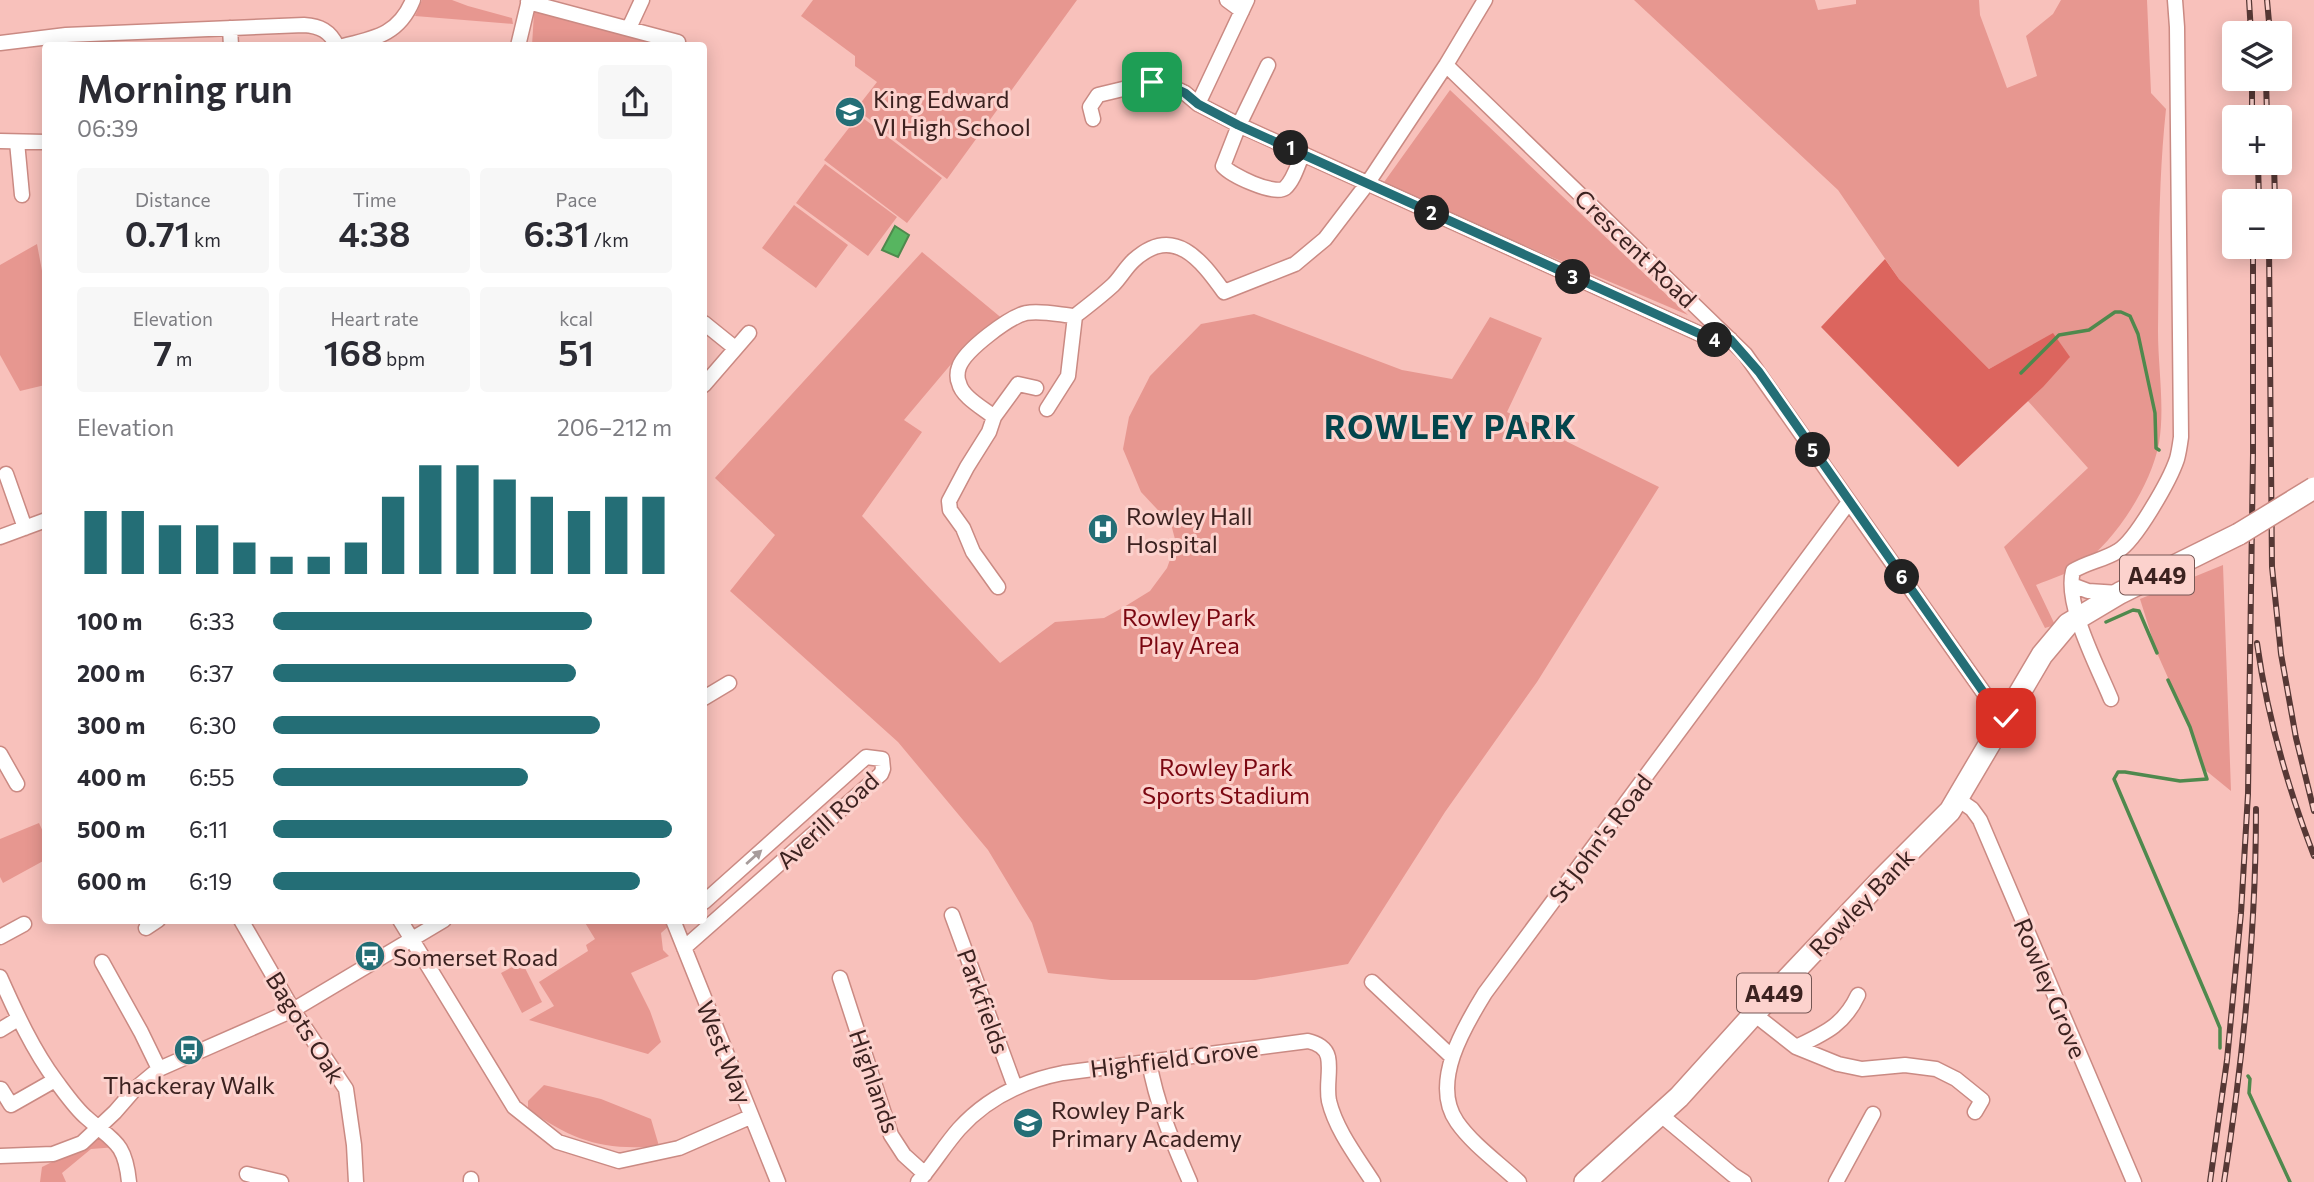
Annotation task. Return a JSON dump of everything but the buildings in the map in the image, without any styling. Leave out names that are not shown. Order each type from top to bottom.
[{"type":"highway","name":"A449","points":[[1959,800],[2042,655],[2057,635],[2077,618],[2120,593],[2239,534],[2314,488]]},
{"type":"highway","name":"Rowley Bank","points":[[1585,1182],[1661,1115],[1959,800]]},
{"type":"street","points":[[355,42],[389,31],[403,19],[413,0]]},
{"type":"street","points":[[629,29],[642,0]]},
{"type":"street","points":[[1198,104],[1244,5],[1227,0]]},
{"type":"street","points":[[1047,409],[1068,376],[1076,316],[1114,285],[1135,259],[1162,245],[1185,249],[1196,258],[1224,292],[1295,264],[1325,239],[1367,184],[1446,65],[1485,0]]},
{"type":"street","points":[[2111,699],[2077,618],[2072,585],[2073,571],[2120,550],[2134,537],[2177,459],[2181,437],[2175,0]]},
{"type":"street","points":[[519,42],[529,1],[678,42]]},
{"type":"street","points":[[0,43],[66,35],[133,39],[230,28],[315,26],[329,33],[335,42]]},
{"type":"street","points":[[230,28],[231,42]]},
{"type":"street","points":[[1268,65],[1238,125],[1223,166],[1228,172],[1279,191],[1286,187],[1292,178],[1303,153]]},
{"type":"street","name":"Crescent Road","points":[[1446,65],[1730,339],[1759,372],[1991,703],[2006,718]]},
{"type":"street","points":[[1093,119],[1090,107],[1098,95],[1152,82],[1168,85],[1238,125],[1367,184],[1700,334],[1722,342],[1730,339]]},
{"type":"street","points":[[0,141],[42,142]]},
{"type":"street","points":[[17,142],[22,195]]},
{"type":"street","points":[[994,416],[959,386],[958,368],[964,358],[1007,321],[1028,312],[1076,316]]},
{"type":"street","points":[[707,326],[735,348]]},
{"type":"street","points":[[707,381],[749,333]]},
{"type":"street","points":[[998,587],[973,552],[963,528],[950,510],[949,501],[989,432],[994,416],[1018,384],[1036,388]]},
{"type":"street","points":[[6,474],[25,528]]},
{"type":"street","name":"St John's Road","points":[[1519,1182],[1465,1131],[1452,1113],[1448,1090],[1452,1057],[1465,1026],[1485,993],[1849,502]]},
{"type":"street","points":[[0,537],[42,522]]},
{"type":"street","points":[[2072,585],[2088,591],[2120,593]]},
{"type":"street","points":[[707,696],[729,682]]},
{"type":"street","points":[[0,754],[5,773],[17,784]]},
{"type":"street","name":"Averill Road","points":[[684,948],[881,774],[882,759],[866,757],[707,899]]},
{"type":"street","name":"Rowley Grove","points":[[1959,800],[1972,809],[1980,820],[2134,1182]]},
{"type":"street","name":"Parkfields","points":[[952,915],[1015,1087]]},
{"type":"street","points":[[0,937],[24,923]]},
{"type":"street","name":"Bagots Oak","points":[[243,924],[293,1010],[346,1089],[356,1182]]},
{"type":"street","points":[[402,924],[514,1107],[558,1142],[619,1161],[679,1148],[751,1117]]},
{"type":"street","points":[[0,1156],[54,1154],[82,1143],[115,1112],[135,1088],[159,1069],[293,1010],[437,924]]},
{"type":"street","name":"West Way","points":[[675,924],[778,1182]]},
{"type":"street","points":[[102,962],[159,1069]]},
{"type":"street","points":[[0,977],[18,1019],[55,1080],[86,1118],[116,1140],[128,1167],[129,1182]]},
{"type":"street","name":"Highlands","points":[[840,978],[891,1135],[922,1178]]},
{"type":"street","points":[[1372,982],[1452,1057]]},
{"type":"street","points":[[1796,1047],[1830,1031],[1850,1010],[1858,995]]},
{"type":"street","points":[[1754,1014],[1796,1047],[1839,1064],[1862,1069],[1905,1065],[1936,1069],[1956,1079],[1982,1100],[1975,1112]]},
{"type":"street","points":[[0,1030],[18,1019]]},
{"type":"street","name":"Highfield Grove","points":[[922,1178],[969,1118],[1015,1087],[1063,1073],[1308,1041],[1325,1050],[1329,1060],[1327,1088],[1333,1112],[1373,1182]]},
{"type":"street","points":[[1149,1061],[1164,1119],[1190,1182]]},
{"type":"street","points":[[1,1089],[11,1105],[55,1080]]},
{"type":"street","points":[[1836,1182],[1873,1114]]},
{"type":"street","points":[[1661,1115],[1744,1182]]},
{"type":"street","points":[[247,1174],[281,1182]]},
{"type":"green space","points":[[422,0],[452,0],[512,18],[513,24],[415,16]]},
{"type":"green space","points":[[813,0],[1077,0],[947,179],[856,109],[877,82],[855,66],[855,56],[801,16]]},
{"type":"green space","points":[[1634,0],[1815,0],[1818,10],[1856,4],[1856,0],[1979,0],[1980,15],[2007,88],[2037,76],[2026,36],[2053,14],[2061,0],[2147,0],[2151,93],[2166,109],[2159,220],[2159,443],[2155,460],[2140,494],[2106,542],[2080,566],[2036,585],[2055,625],[2045,628],[2004,547],[2088,468],[2027,400],[2069,358],[2053,334],[1989,369],[1899,279],[1838,190]]},
{"type":"green space","points":[[534,12],[678,42],[532,42]]},
{"type":"green space","points":[[1450,90],[1688,315],[1382,185]]},
{"type":"green space","points":[[859,115],[942,178],[907,223],[824,160]]},
{"type":"green space","points":[[825,164],[897,217],[868,256],[796,203]]},
{"type":"green space","points":[[794,205],[848,245],[816,288],[762,248]]},
{"type":"green space","points":[[37,244],[42,271],[42,386],[20,391],[0,355],[0,265]]},
{"type":"green space","name":"Rowley Park Sports Stadium","points":[[922,252],[1004,320],[952,363],[904,420],[922,432],[862,516],[1000,663],[1055,622],[1104,618],[1124,607],[1150,591],[1167,568],[1176,543],[1171,524],[1141,492],[1123,449],[1129,417],[1150,376],[1201,324],[1254,314],[1402,370],[1452,379],[1490,317],[1542,338],[1507,412],[1659,487],[1537,682],[1445,812],[1348,964],[1255,980],[1111,980],[1048,973],[1032,923],[988,850],[898,742],[730,591],[775,535],[715,478]]},
{"type":"green space","points":[[2223,565],[2231,791],[2204,769],[2190,727],[2157,653],[2140,599]]},
{"type":"green space","points":[[39,823],[42,830],[42,862],[3,883],[0,877],[0,839]]},
{"type":"green space","points":[[586,924],[670,924],[661,933],[663,950],[669,956],[631,973],[650,1011],[661,1042],[648,1054],[529,1020],[554,1006],[539,982],[588,951],[586,945],[595,939]]},
{"type":"green space","points":[[522,962],[542,1002],[522,1013],[501,973]]},
{"type":"green space","points":[[544,1085],[601,1099],[651,1119],[659,1146],[605,1145],[560,1129],[528,1109],[528,1101]]},
{"type":"green space","points":[[106,1135],[117,1147],[91,1149],[62,1173],[66,1182],[40,1182],[42,1167]]},
{"type":"shaded area","points":[[895,226],[909,235],[898,257],[882,250]]},
{"type":"shaded area","points":[[1885,259],[1899,279],[1989,369],[2053,333],[2070,357],[2043,387],[1958,467],[1821,327]]},
{"type":"waterway","points":[[2021,373],[2059,335],[2089,330],[2115,312],[2130,316],[2138,334],[2155,413],[2156,448],[2159,450]]},
{"type":"waterway","points":[[2106,622],[2133,610],[2139,611],[2157,653]]},
{"type":"waterway","points":[[2168,680],[2190,727],[2207,779],[2180,781],[2125,772],[2118,772],[2114,779],[2220,1028],[2220,1048]]},
{"type":"waterway","points":[[2248,1076],[2249,1093],[2290,1182]]},
{"type":"railway","points":[[2249,0],[2250,21]]},
{"type":"railway","points":[[2267,0],[2269,21]]},
{"type":"railway","points":[[2252,91],[2252,105]]},
{"type":"railway","points":[[2266,91],[2267,105]]},
{"type":"railway","points":[[2258,175],[2259,189]]},
{"type":"railway","points":[[2274,175],[2275,189]]},
{"type":"railway","points":[[2210,1182],[2227,1060],[2241,913],[2248,794],[2253,259]]},
{"type":"railway","points":[[2269,259],[2272,567],[2281,654],[2296,738],[2314,811]]},
{"type":"railway","points":[[2257,643],[2266,698],[2280,751],[2314,856]]},
{"type":"railway","points":[[2224,1182],[2247,996],[2254,903],[2256,809]]},
{"type":"place","name":"King Edward VI High School","points":[[850,112]]},
{"type":"place","name":"Rowley Hall Hospital","points":[[1103,529]]},
{"type":"place","name":"Somerset Road","points":[[370,956]]},
{"type":"place","name":"Thackeray Walk","points":[[189,1050]]},
{"type":"place","name":"Rowley Park Primary Academy","points":[[1028,1123]]},
{"type":"district","name":"ROWLEY PARK","points":[[1451,426]]},
{"type":"route","points":[[1152,82],[1168,85],[1238,125],[1700,334],[1722,342],[1730,339],[1759,372],[1991,703],[2006,718]]},
{"type":"park label","name":"Rowley Park Play Area","points":[[1189,630]]}]
